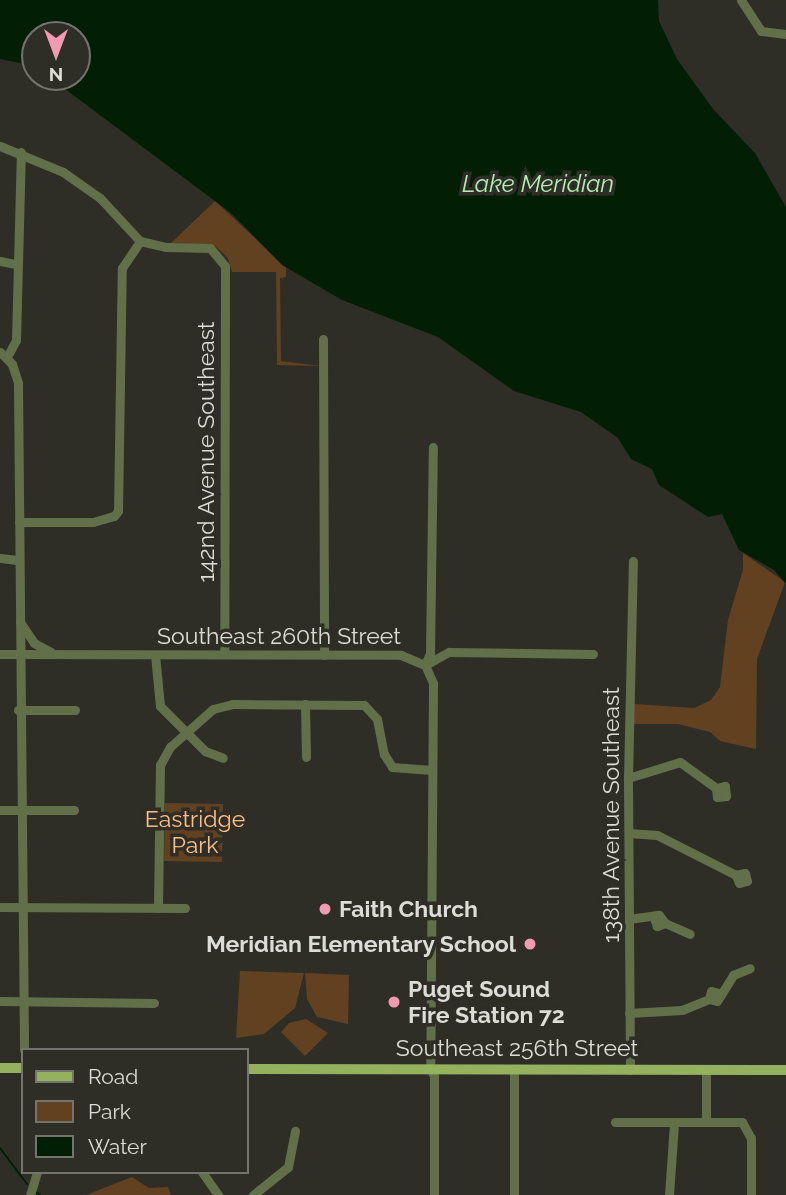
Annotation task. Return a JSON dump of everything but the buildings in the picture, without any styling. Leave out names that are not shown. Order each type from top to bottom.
[{"type":"main road","points":[[0,1068],[21,1068]]},
{"type":"main road","name":"Southeast 256th Street","points":[[248,1069],[786,1070]]},
{"type":"street","points":[[741,0],[761,31],[786,34]]},
{"type":"street","points":[[0,146],[21,152],[63,172],[100,198],[140,241],[122,268],[121,501],[114,516],[93,522],[19,522]]},
{"type":"street","points":[[21,152],[16,340],[4,355],[18,383],[18,710],[24,1048]]},
{"type":"street","name":"142nd Avenue Southeast","points":[[140,241],[166,247],[206,246],[218,253],[226,274],[224,654]]},
{"type":"street","points":[[0,261],[16,264]]},
{"type":"street","points":[[323,339],[324,655]]},
{"type":"street","points":[[433,447],[430,653],[425,665],[433,683],[430,1068],[434,1076],[434,1195]]},
{"type":"street","points":[[0,558],[17,560]]},
{"type":"street","name":"138th Avenue Southeast","points":[[630,1070],[628,778],[633,561]]},
{"type":"street","points":[[18,612],[34,643],[60,654]]},
{"type":"street","name":"Southeast 260th Street","points":[[0,654],[410,656],[425,665],[449,652],[593,654]]},
{"type":"street","points":[[155,655],[156,699],[185,733],[205,751],[223,758]]},
{"type":"street","points":[[158,908],[159,774],[166,753],[185,733],[222,705],[354,703],[372,710],[392,767],[432,771]]},
{"type":"street","points":[[306,704],[306,757]]},
{"type":"street","points":[[18,710],[75,710]]},
{"type":"street","points":[[628,778],[680,762],[716,788]]},
{"type":"street","points":[[0,810],[74,810]]},
{"type":"street","points":[[629,833],[657,835],[736,875]]},
{"type":"street","points":[[0,907],[185,908]]},
{"type":"street","points":[[629,919],[654,918],[657,926],[664,923],[690,934]]},
{"type":"street","points":[[629,1013],[682,1010],[709,999],[711,992],[719,993],[733,975],[750,968]]},
{"type":"street","points":[[0,1001],[154,1003]]},
{"type":"street","points":[[706,1070],[706,1119]]},
{"type":"street","points":[[513,1195],[514,1071]]},
{"type":"street","points":[[615,1122],[674,1123],[706,1119],[737,1120],[747,1125],[751,1138],[751,1195]]},
{"type":"street","points":[[669,1195],[674,1123]]},
{"type":"street","points":[[253,1195],[288,1167],[295,1131]]},
{"type":"street","points":[[30,1195],[36,1174]]},
{"type":"street","points":[[203,1174],[218,1195]]},
{"type":"green space","points":[[215,201],[286,267],[286,277],[280,278],[281,361],[320,366],[277,365],[276,272],[232,272],[228,258],[215,246],[171,243]]},
{"type":"green space","points":[[743,553],[785,582],[757,659],[756,749],[720,741],[710,732],[678,724],[634,724],[634,704],[694,708],[711,700],[720,687],[728,620],[743,570]]},
{"type":"green space","name":"Eastridge Park","points":[[165,803],[223,804],[222,862],[164,861]]},
{"type":"green space","points":[[240,971],[304,973],[295,1008],[264,1034],[236,1038]]},
{"type":"green space","points":[[305,973],[349,975],[348,1024],[317,1017],[307,999]]},
{"type":"green space","points":[[306,1019],[328,1033],[305,1056],[281,1032],[289,1023]]},
{"type":"green space","points":[[132,1177],[149,1188],[168,1187],[171,1195],[86,1195]]},
{"type":"water","name":"Lake Meridian","points":[[0,0],[658,0],[659,21],[677,59],[713,109],[755,153],[786,207],[786,584],[774,570],[739,550],[722,514],[708,517],[659,485],[652,469],[631,459],[618,438],[581,412],[514,391],[438,337],[342,300],[282,265],[231,213],[68,91],[91,91],[91,21],[21,21],[21,63],[0,59]]},
{"type":"waterway","points":[[0,1148],[27,1184]]},
{"type":"waterway","points":[[36,1192],[40,1195]]},
{"type":"place","name":"Faith Church","points":[[325,909]]},
{"type":"place","name":"Meridian Elementary School","points":[[530,944]]},
{"type":"place","name":"Puget Sound Fire Station 72","points":[[394,1002]]}]
